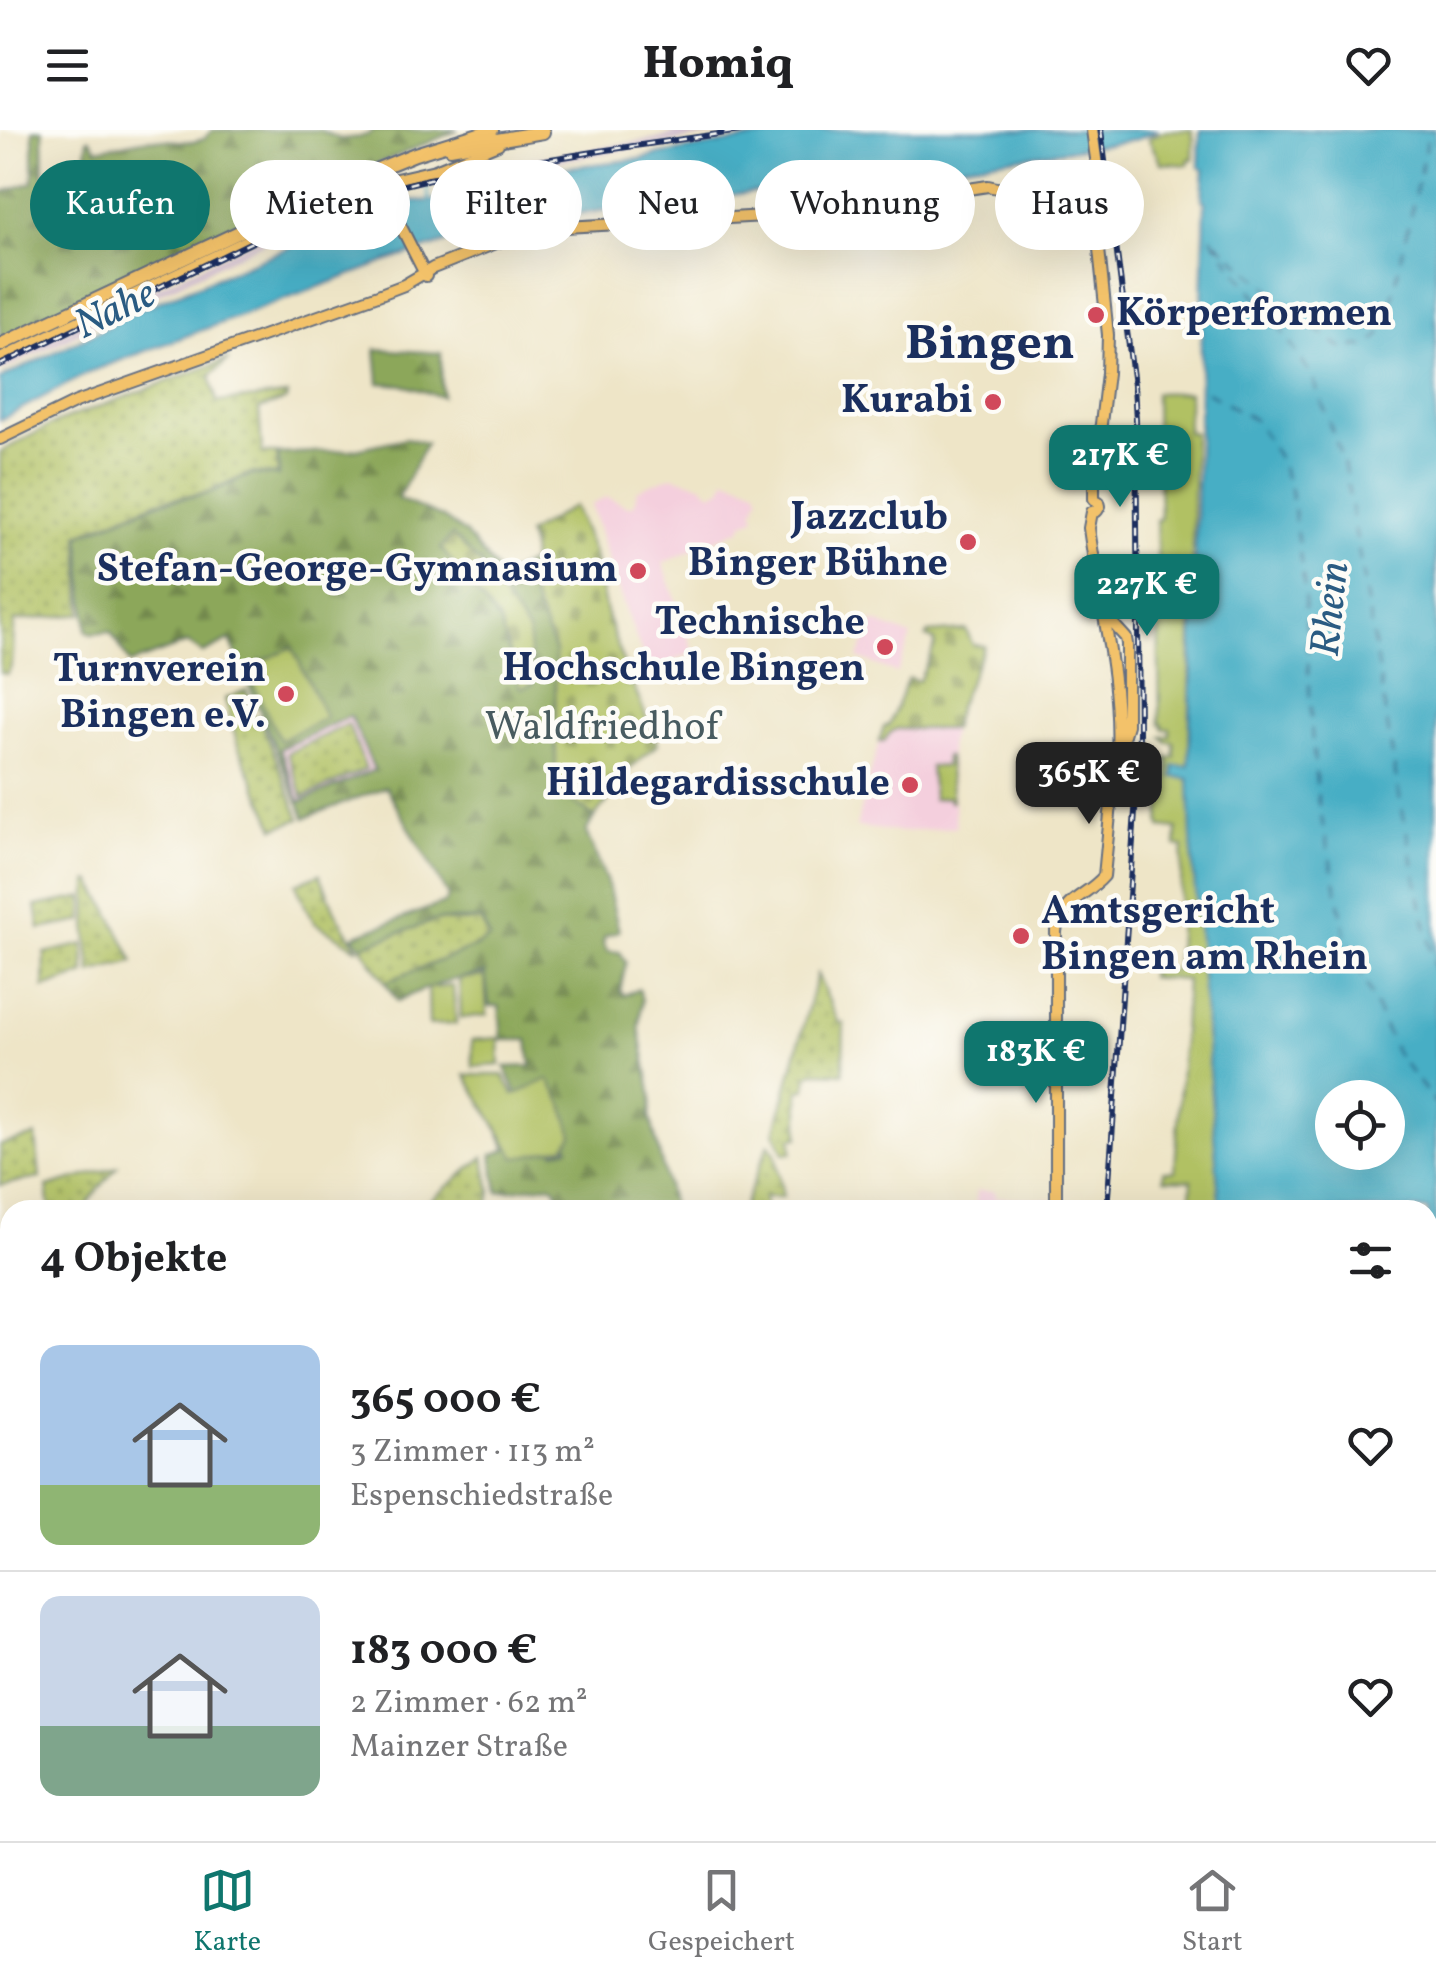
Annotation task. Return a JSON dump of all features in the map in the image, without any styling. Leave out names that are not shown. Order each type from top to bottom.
[{"type":"highway","points":[[0,345],[342,184],[492,130]]},
{"type":"highway","points":[[428,150],[460,148],[548,131]]},
{"type":"main road","points":[[1092,130],[1096,160]]},
{"type":"main road","points":[[410,178],[489,147],[548,131]]},
{"type":"main road","points":[[0,439],[76,402],[378,295],[404,285],[423,271],[536,230],[804,214],[995,188]]},
{"type":"main road","points":[[410,243],[423,271]]},
{"type":"main road","points":[[0,359],[230,248]]},
{"type":"main road","points":[[1098,250],[1108,328],[1089,528],[1122,725]]},
{"type":"main road","points":[[1056,1200],[1058,920],[1066,906],[1104,876],[1122,725],[1127,644],[1104,612]]},
{"type":"main road","points":[[1108,640],[1110,634],[1120,631]]},
{"type":"shaded area","points":[[770,130],[566,160],[524,160],[664,137],[676,132]]},
{"type":"shaded area","points":[[430,177],[430,184],[410,188],[410,181]]},
{"type":"shaded area","points":[[235,250],[249,250],[0,372],[0,362]]},
{"type":"shaded area","name":"Stefan-George-Gymnasium","points":[[672,476],[701,484],[711,493],[722,488],[726,478],[756,488],[760,496],[753,508],[756,517],[742,524],[742,528],[663,563],[694,652],[649,672],[591,505],[607,497],[634,505],[637,490]]},
{"type":"shaded area","name":"Technische Hochschule Bingen","points":[[873,621],[911,636],[897,673],[858,658]]},
{"type":"shaded area","points":[[351,716],[374,770],[300,802],[280,749]]},
{"type":"shaded area","name":"Hildegardisschule","points":[[896,729],[952,729],[949,744],[956,827],[901,832],[856,827],[879,741]]},
{"type":"shaded area","points":[[976,1191],[995,1191],[996,1197],[1051,1200],[976,1200]]},
{"type":"green space","points":[[33,130],[43,130],[44,160],[33,160]]},
{"type":"green space","points":[[212,130],[320,130],[340,139],[360,137],[374,130],[458,130],[387,160],[230,160],[229,227],[210,236],[210,160],[85,160],[88,139],[97,149],[148,139],[193,142],[204,139]]},
{"type":"green space","points":[[1166,130],[1192,130],[1193,159],[1189,159],[1188,165],[1161,163],[1148,138]]},
{"type":"green space","points":[[30,183],[30,250],[183,250],[0,339],[0,193]]},
{"type":"green space","points":[[376,349],[441,353],[442,397],[403,385],[379,383]]},
{"type":"green space","points":[[229,359],[210,376],[217,402],[287,395],[286,400],[259,409],[262,453],[277,453],[278,475],[252,473],[205,493],[159,501],[79,534],[82,614],[15,621],[10,668],[8,674],[0,673],[0,452],[57,422]]},
{"type":"green space","points":[[1189,392],[1187,432],[1194,433],[1189,767],[1219,1200],[1191,1200],[1192,1180],[1164,1179],[1164,1171],[1175,1171],[1186,980],[1149,977],[1150,970],[1176,970],[1183,847],[1176,846],[1177,829],[1161,827],[1160,823],[1163,782],[1168,781],[1169,762],[1165,758],[1175,757],[1174,742],[1162,737],[1170,736],[1170,729],[1163,729],[1160,724],[1158,603],[1163,598],[1163,576],[1158,574],[1155,393]]},
{"type":"green space","points":[[406,438],[426,443],[398,499],[442,517],[465,533],[502,577],[531,562],[533,599],[555,651],[556,777],[569,798],[594,817],[586,832],[608,885],[619,931],[605,936],[603,943],[607,951],[620,952],[626,963],[620,991],[624,995],[639,989],[642,1000],[639,1027],[652,1097],[650,1115],[671,1200],[560,1200],[555,1187],[548,1185],[498,1192],[492,1155],[507,1149],[492,1117],[535,1123],[555,1152],[569,1148],[548,1084],[517,1095],[505,1067],[531,1066],[528,1040],[502,1040],[499,1006],[489,1006],[485,973],[440,984],[397,1001],[385,982],[490,938],[481,920],[437,920],[361,946],[353,936],[444,903],[448,896],[386,787],[305,818],[230,640],[203,653],[187,643],[130,664],[111,632],[87,632],[80,535],[160,502],[206,494],[252,474],[279,476],[278,454],[351,450]],"holes":[[[350,716],[374,770],[300,802],[280,749]]]},
{"type":"green space","name":"Waldfriedhof","points":[[574,506],[594,555],[620,655],[658,744],[612,784],[607,802],[594,817],[569,798],[556,777],[555,651],[533,599],[527,534]]},
{"type":"green space","points":[[452,535],[481,565],[528,632],[533,684],[520,688],[500,623],[441,548]]},
{"type":"green space","points":[[966,630],[973,645],[984,646],[952,729],[896,729],[879,741],[908,678],[919,681],[935,645],[934,640],[926,637],[928,633]]},
{"type":"green space","name":"Turnverein Bingen e.V.","points":[[292,647],[326,718],[280,740],[246,669]]},
{"type":"green space","points":[[246,690],[249,697],[244,707],[248,714],[260,718],[300,819],[275,828],[238,746],[225,699]]},
{"type":"green space","points":[[348,724],[366,769],[303,797],[287,753]]},
{"type":"green space","points":[[945,757],[952,801],[948,797],[933,799],[930,767],[945,766]]},
{"type":"green space","points":[[320,874],[335,911],[358,949],[315,923],[306,908],[296,884]]},
{"type":"green space","points":[[91,881],[134,962],[91,973],[87,933]]},
{"type":"green space","points":[[84,897],[83,921],[40,929],[36,906]]},
{"type":"green space","points":[[437,920],[480,920],[490,937],[475,947],[385,982],[361,946]]},
{"type":"green space","points":[[84,944],[85,974],[44,988],[45,953]]},
{"type":"green space","points":[[817,974],[839,1023],[844,1023],[843,1073],[808,1075],[806,1089],[799,1090],[799,1137],[792,1138],[792,1153],[784,1153],[775,1133]]},
{"type":"green space","points":[[485,976],[487,1015],[461,1018],[459,979]]},
{"type":"green space","points":[[453,986],[456,1024],[429,1025],[428,988]]},
{"type":"green space","points":[[499,1038],[500,1065],[473,1067],[472,1040]]},
{"type":"green space","points":[[465,1075],[503,1075],[514,1095],[548,1079],[562,1102],[573,1135],[565,1147],[516,1158]]},
{"type":"green space","points":[[36,1136],[40,1178],[0,1185],[0,1145]]},
{"type":"green space","points":[[769,1144],[775,1153],[783,1197],[746,1200]]},
{"type":"green space","points":[[484,1157],[489,1200],[430,1200]]},
{"type":"green space","points":[[117,1167],[90,1200],[49,1200],[47,1187]]},
{"type":"water","points":[[803,130],[1158,130],[1116,143],[975,163],[975,160],[755,160],[755,192],[735,194],[735,160],[631,160]]},
{"type":"water","name":"Rhein","points":[[1200,130],[1436,130],[1436,1200],[1219,1200],[1189,779],[1173,777],[1174,766],[1189,766],[1205,203]]},
{"type":"water","points":[[602,163],[602,211],[582,213],[582,166]]},
{"type":"water","points":[[410,200],[430,201],[430,248],[92,371],[0,420],[0,379],[138,310],[283,250],[410,250]]},
{"type":"waterway","points":[[427,184],[430,202]]},
{"type":"ferry route","points":[[1216,242],[1342,348],[1365,346],[1379,337],[1388,318],[1429,130]]},
{"type":"ferry route","points":[[1211,237],[1313,378],[1344,464],[1398,789],[1436,976]]},
{"type":"ferry route","points":[[1207,392],[1256,421],[1279,459],[1291,492],[1304,585],[1318,801],[1347,940],[1396,1053],[1436,1104]]},
{"type":"railway","points":[[0,365],[262,237],[359,196],[429,179],[747,130]]},
{"type":"railway","points":[[1101,130],[1134,385],[1139,733],[1108,1200]]},
{"type":"place","name":"Körperformen","points":[[1096,315]]},
{"type":"place","name":"Kurabi","points":[[993,402]]},
{"type":"place","name":"Jazzclub Binger Bühne","points":[[968,542]]},
{"type":"place","name":"Stefan-George-Gymnasium","points":[[638,571]]},
{"type":"place","name":"Technische Hochschule Bingen","points":[[885,647]]},
{"type":"place","name":"Turnverein Bingen e.V.","points":[[286,694]]},
{"type":"place","name":"Hildegardisschule","points":[[910,785]]},
{"type":"place","name":"Amtsgericht Bingen am Rhein","points":[[1021,936]]},
{"type":"district","name":"Bingen","points":[[990,345]]},
{"type":"water label","name":"Nahe","points":[[116,311]]}]
